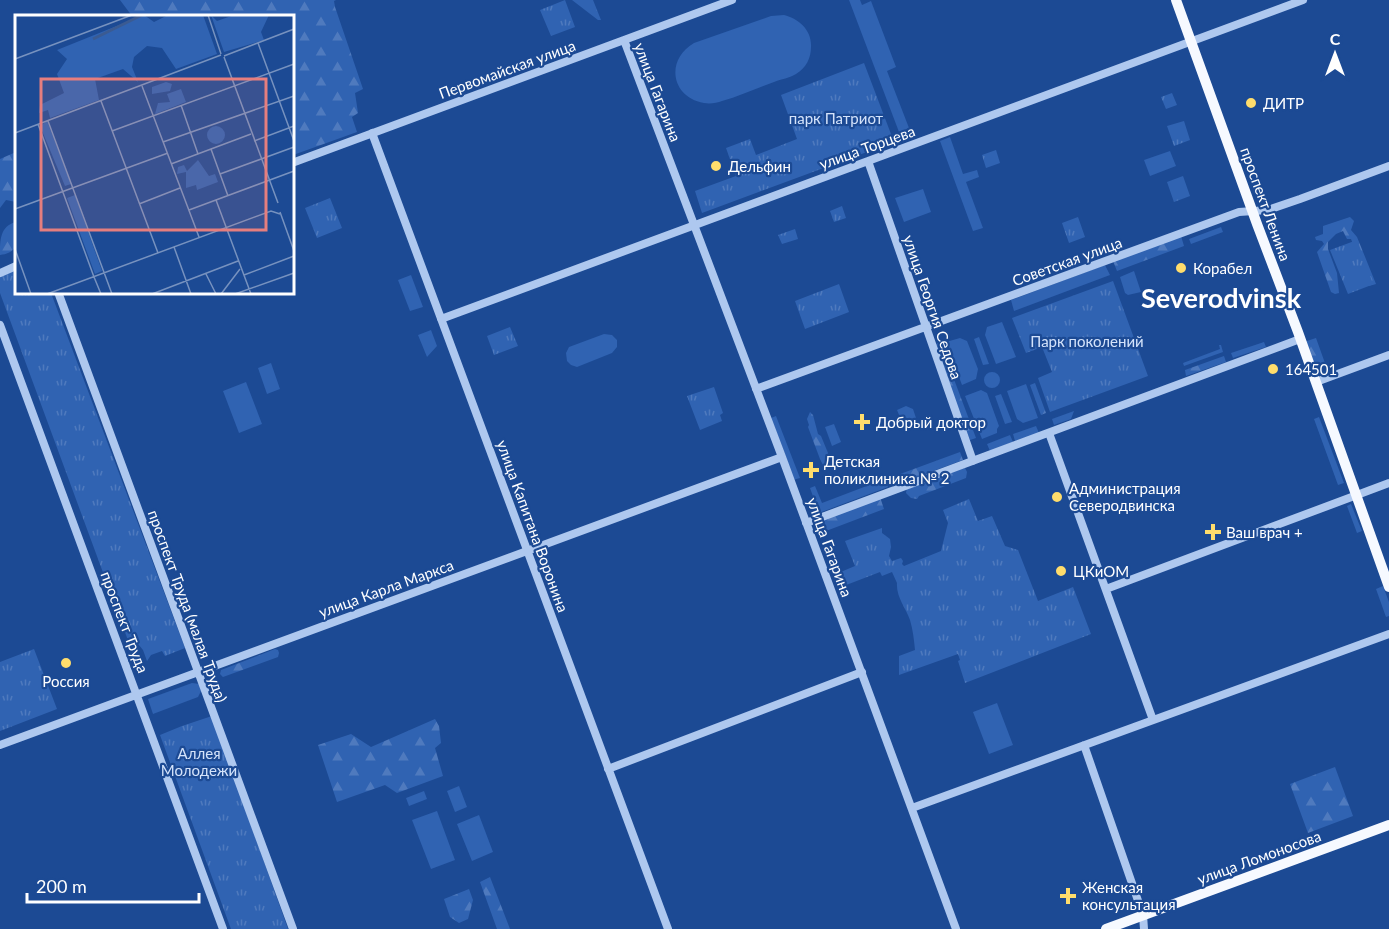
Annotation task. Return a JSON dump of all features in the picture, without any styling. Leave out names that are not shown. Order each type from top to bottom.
[{"type":"main road","name":"проспект Ленина","points":[[1176,0],[1389,587]]},
{"type":"main road","name":"улица Ломоносова","points":[[1106,929],[1389,825]]},
{"type":"street","name":"Первомайская улица","points":[[294,162],[732,0]]},
{"type":"street","name":"улица Торцева","points":[[441,319],[1304,0]]},
{"type":"street","name":"улица Гагарина","points":[[624,40],[782,457],[956,929]]},
{"type":"street","name":"улица Капитана Воронина","points":[[372,133],[668,929]]},
{"type":"street","name":"улица Георгия Седова","points":[[868,161],[973,461]]},
{"type":"street","name":"Советская улица","points":[[756,389],[1239,212],[1268,210],[1389,166]]},
{"type":"street","points":[[0,273],[15,266]]},
{"type":"street","name":"проспект Труда (малая Труда)","points":[[59,294],[293,929]]},
{"type":"street","name":"проспект Труда","points":[[0,325],[223,929]]},
{"type":"street","points":[[806,522],[1300,339]]},
{"type":"street","points":[[1316,382],[1389,355]]},
{"type":"street","points":[[1049,433],[1154,720]]},
{"type":"street","name":"улица Карла Маркса","points":[[0,745],[782,457]]},
{"type":"street","points":[[1106,589],[1389,483]]},
{"type":"street","points":[[912,808],[1389,634]]},
{"type":"street","points":[[608,769],[862,672]]},
{"type":"street","points":[[1084,745],[1143,915],[1144,929]]},
{"type":"green space","points":[[120,0],[336,0],[334,1],[335,7],[363,89],[355,93],[358,113],[352,117],[357,132],[294,155],[294,15],[131,15]]},
{"type":"green space","points":[[565,0],[575,27],[551,36],[540,10]]},
{"type":"green space","points":[[572,0],[593,0],[601,20],[598,20]]},
{"type":"green space","points":[[849,0],[860,0],[862,5],[871,1],[896,67],[887,71],[909,128],[899,132]]},
{"type":"green space","points":[[784,15],[804,26],[809,35],[811,51],[803,69],[791,77],[720,102],[704,103],[684,93],[676,77],[676,68],[685,50],[694,43],[771,16]]},
{"type":"green space","name":"парк Патриот","points":[[864,63],[894,142],[702,213],[695,191],[736,176],[726,148],[750,139],[756,155],[797,139],[781,95]]},
{"type":"green space","points":[[1172,93],[1177,105],[1166,109],[1161,97]]},
{"type":"green space","points":[[1184,121],[1190,140],[1174,146],[1167,126]]},
{"type":"green space","points":[[950,137],[963,174],[977,170],[979,177],[966,182],[983,228],[973,231],[940,141]]},
{"type":"green space","points":[[996,150],[1000,163],[986,168],[982,155]]},
{"type":"green space","points":[[1170,151],[1176,166],[1150,176],[1144,160]]},
{"type":"green space","points":[[15,152],[15,202],[6,200],[0,208],[0,159]]},
{"type":"green space","points":[[1183,176],[1190,196],[1174,202],[1167,182]]},
{"type":"green space","points":[[923,189],[931,212],[904,222],[895,198]]},
{"type":"green space","points":[[330,198],[342,228],[317,238],[305,208]]},
{"type":"green space","points":[[842,206],[846,218],[834,222],[830,211]]},
{"type":"green space","points":[[1078,217],[1085,237],[1069,243],[1062,223]]},
{"type":"green space","points":[[1350,217],[1354,221],[1351,230],[1357,237],[1376,284],[1369,286],[1351,239],[1347,239],[1343,231],[1328,242],[1328,249],[1337,273],[1339,293],[1335,294],[1331,292],[1317,252],[1324,244],[1315,237],[1323,234],[1323,226]]},
{"type":"green space","points":[[15,222],[15,248],[7,254],[0,255],[4,230]]},
{"type":"green space","points":[[1221,227],[1223,232],[1191,244],[1189,239]]},
{"type":"green space","points":[[795,229],[798,239],[782,244],[778,235]]},
{"type":"green space","points":[[1181,236],[1184,246],[1117,271],[1113,261]]},
{"type":"green space","points":[[1357,240],[1374,284],[1348,294],[1330,250]]},
{"type":"green space","points":[[1105,265],[1110,275],[1014,311],[1011,300]]},
{"type":"green space","points":[[15,270],[15,294],[51,294],[185,648],[165,656],[162,651],[151,655],[147,661],[143,650],[135,640],[129,643],[0,293],[0,276]]},
{"type":"green space","points":[[1134,271],[1141,292],[1128,295],[1125,293],[1120,277]]},
{"type":"green space","points":[[411,275],[423,307],[410,311],[398,280]]},
{"type":"green space","name":"Парк поколений","points":[[1113,281],[1148,376],[1050,412],[1038,378],[1052,372],[1042,347],[1026,353],[1012,318]]},
{"type":"green space","points":[[839,284],[849,312],[805,329],[795,301]]},
{"type":"green space","points":[[1002,322],[1016,357],[996,364],[985,335],[987,327]]},
{"type":"green space","points":[[510,327],[518,346],[494,355],[487,336]]},
{"type":"green space","points":[[431,330],[437,346],[427,357],[418,335]]},
{"type":"green space","points":[[604,334],[612,335],[617,340],[617,347],[612,353],[577,367],[567,361],[566,353],[569,347]]},
{"type":"green space","points":[[979,337],[989,364],[983,365],[974,339]]},
{"type":"green space","points":[[960,338],[967,341],[978,369],[976,379],[962,385],[946,342]]},
{"type":"green space","points":[[1316,338],[1326,366],[1314,371],[1304,342]]},
{"type":"green space","points":[[940,342],[976,438],[970,440],[934,345]]},
{"type":"green space","points":[[1264,342],[1266,347],[1233,358],[1231,353]]},
{"type":"green space","points":[[1219,345],[1223,352],[1184,366],[1183,363],[1220,349]]},
{"type":"green space","points":[[1224,356],[1226,362],[1186,376],[1185,370]]},
{"type":"green space","points":[[271,363],[280,389],[267,394],[258,368]]},
{"type":"green space","points":[[989,372],[995,372],[1000,380],[998,386],[989,388],[984,383],[984,377]]},
{"type":"green space","points":[[246,382],[262,424],[239,433],[223,391]]},
{"type":"green space","points":[[1035,383],[1046,413],[1041,415],[1030,385]]},
{"type":"green space","points":[[1026,384],[1038,418],[1023,423],[1017,419],[1007,391]]},
{"type":"green space","points":[[714,387],[723,413],[720,415],[722,421],[700,430],[687,396]]},
{"type":"green space","points":[[981,390],[987,393],[999,426],[997,433],[982,439],[965,396]]},
{"type":"green space","points":[[1001,394],[1012,422],[1005,424],[995,396]]},
{"type":"green space","points":[[906,406],[913,409],[916,418],[913,426],[909,428],[904,427],[897,410]]},
{"type":"green space","points":[[1074,411],[1071,419],[1054,425],[1052,419]]},
{"type":"green space","points":[[810,412],[828,453],[831,467],[826,471],[808,427],[807,419]]},
{"type":"green space","points":[[776,416],[800,478],[793,480],[787,465],[788,462],[771,418]]},
{"type":"green space","points":[[1319,417],[1344,483],[1338,485],[1314,419]]},
{"type":"green space","points":[[834,424],[841,442],[832,446],[825,427]]},
{"type":"green space","points":[[1036,426],[1039,433],[1015,441],[1013,434]]},
{"type":"green space","points":[[1010,435],[1013,442],[990,451],[987,444]]},
{"type":"green space","points":[[960,452],[963,460],[895,485],[892,477]]},
{"type":"green space","points":[[965,468],[966,478],[919,496],[917,499],[911,498],[906,493],[907,487]]},
{"type":"green space","points":[[885,479],[888,487],[819,513],[810,488],[815,486],[822,503]]},
{"type":"green space","points":[[880,497],[884,509],[826,531],[822,519]]},
{"type":"green space","points":[[969,499],[978,521],[992,516],[1005,546],[1018,550],[1038,601],[1073,587],[1091,634],[965,683],[958,654],[899,675],[899,656],[915,650],[911,624],[900,598],[897,583],[892,572],[882,576],[880,572],[841,587],[836,574],[855,566],[845,541],[882,528],[882,533],[890,539],[889,556],[892,561],[901,558],[904,566],[941,551],[948,523],[943,510]]},
{"type":"green space","points":[[1351,504],[1362,531],[1357,533],[1347,506]]},
{"type":"green space","points":[[1383,586],[1389,602],[1389,616],[1386,617],[1376,589]]},
{"type":"green space","points":[[34,649],[57,709],[0,731],[0,662]]},
{"type":"green space","points":[[275,649],[278,650],[278,657],[223,677],[220,674],[221,670]]},
{"type":"green space","points":[[192,683],[200,684],[202,689],[198,697],[153,714],[148,699]]},
{"type":"green space","points":[[997,703],[1013,745],[989,754],[973,712]]},
{"type":"green space","name":"Аллея Молодежи","points":[[212,716],[288,929],[231,929],[160,735]]},
{"type":"green space","points":[[435,719],[439,726],[441,743],[435,748],[443,776],[397,793],[385,785],[337,802],[318,745],[351,734],[371,747]]},
{"type":"green space","points":[[1335,767],[1353,816],[1308,833],[1290,784]]},
{"type":"green space","points":[[459,786],[467,807],[455,812],[447,791]]},
{"type":"green space","points":[[424,791],[427,799],[409,806],[406,798]]},
{"type":"green space","points":[[437,811],[455,860],[431,869],[412,820]]},
{"type":"green space","points":[[479,815],[493,852],[472,861],[457,824]]},
{"type":"green space","points":[[490,877],[510,929],[497,929],[480,882]]},
{"type":"green space","points":[[469,889],[473,900],[468,919],[459,923],[450,917],[444,899]]},
{"type":"place","name":"ДИТР","points":[[1251,103]]},
{"type":"place","name":"Дельфин","points":[[716,166]]},
{"type":"place","name":"Корабел","points":[[1181,268]]},
{"type":"place","name":"164501","points":[[1273,369]]},
{"type":"place","name":"Добрый доктор","points":[[862,422]]},
{"type":"place","name":"Детская поликлиника № 2","points":[[811,470]]},
{"type":"place","name":"Администрация Северодвинска","points":[[1057,497]]},
{"type":"place","name":"Ваш врач +","points":[[1213,532]]},
{"type":"place","name":"ЦКиОМ","points":[[1061,571]]},
{"type":"place","name":"Россия","points":[[66,663]]},
{"type":"place","name":"Женская консультация","points":[[1068,896]]},
{"type":"district","name":"Severodvinsk","points":[[1221,297]]}]
